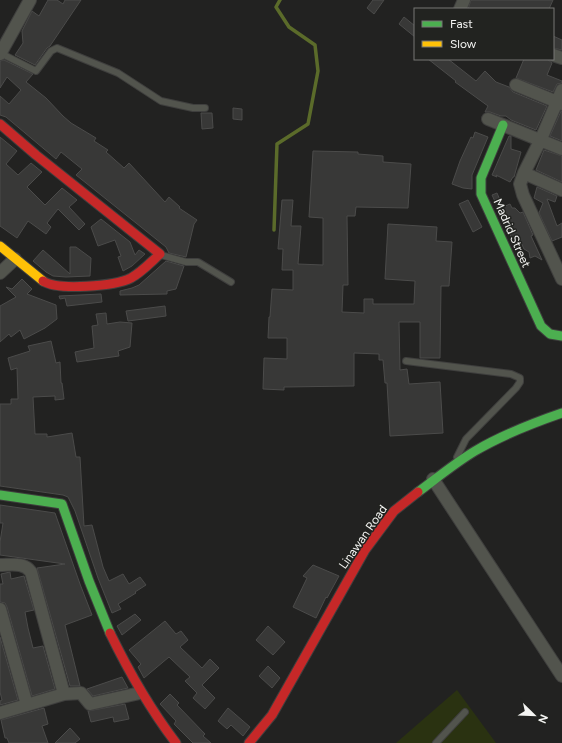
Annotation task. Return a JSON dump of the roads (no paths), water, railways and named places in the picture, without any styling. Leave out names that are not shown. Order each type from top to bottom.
[{"type":"street","points":[[0,53],[30,0]]},
{"type":"street","points":[[516,85],[559,103]]},
{"type":"street","points":[[562,90],[559,103],[520,184],[523,195],[562,279]]},
{"type":"street","points":[[488,119],[541,139],[562,149]]},
{"type":"street","points":[[0,124],[36,155],[160,254],[140,272],[129,279],[104,284],[55,286],[44,282],[0,246]]},
{"type":"street","name":"Madrid Street","points":[[503,125],[480,178],[481,194],[541,326],[547,334],[556,337],[562,336]]},
{"type":"street","points":[[524,173],[562,190]]},
{"type":"street","points":[[0,272],[15,258]]},
{"type":"street","name":"Linawan Road","points":[[249,743],[272,715],[365,550],[394,511],[433,479],[476,450],[533,423],[562,413]]},
{"type":"street","points":[[433,479],[562,676]]},
{"type":"street","points":[[0,495],[62,504],[93,592],[107,626],[140,693],[176,743]]},
{"type":"street","points":[[0,565],[24,565],[32,572],[64,694]]},
{"type":"street","points":[[0,608],[4,638],[26,705]]},
{"type":"street","points":[[0,713],[64,694],[80,693],[90,704],[140,693]]},
{"type":"lane","points":[[0,53],[36,71],[51,51],[57,48],[118,73],[161,101],[193,108],[205,108]]},
{"type":"lane","points":[[160,254],[186,262],[198,262],[231,282]]},
{"type":"lane","points":[[406,361],[511,374],[520,378],[520,382],[516,388],[466,439],[454,464]]},
{"type":"lane","points":[[436,743],[465,712]]},
{"type":"waterway","points":[[274,230],[277,144],[308,124],[318,71],[315,45],[289,27],[276,7],[280,0]]}]
